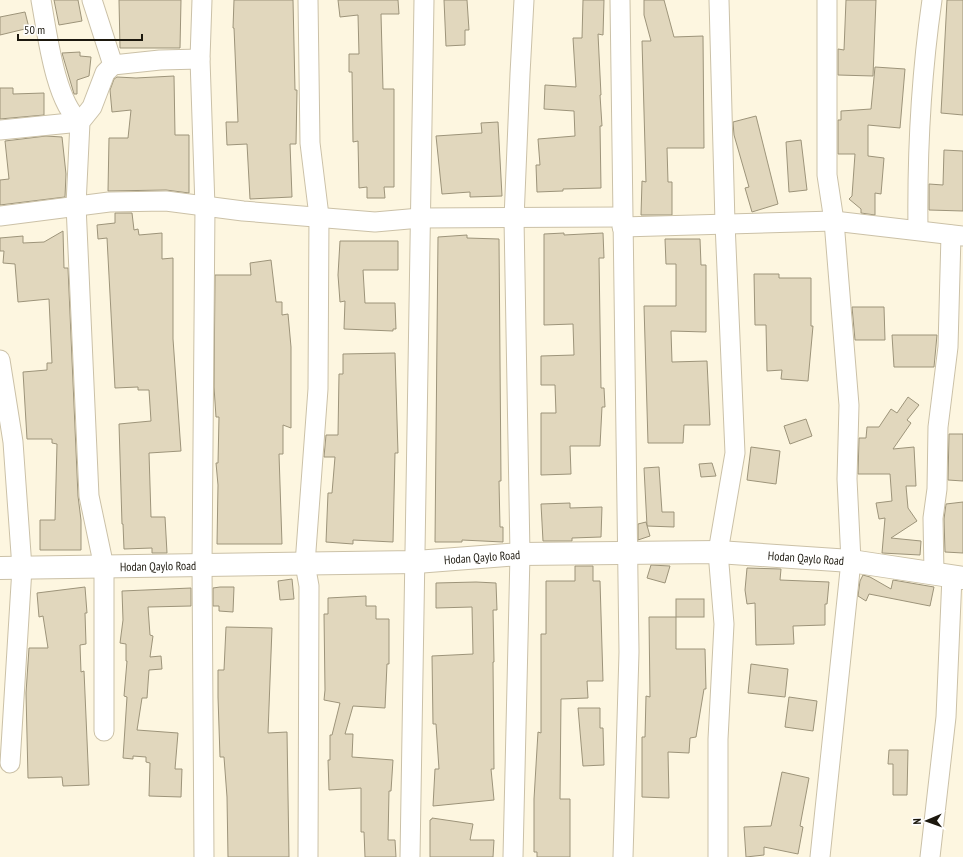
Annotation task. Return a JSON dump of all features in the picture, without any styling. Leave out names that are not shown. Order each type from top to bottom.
[{"type":"street","points":[[41,0],[50,50],[59,85],[72,116],[80,122]]},
{"type":"street","points":[[92,0],[113,64]]},
{"type":"street","points":[[202,0],[200,59],[205,207],[202,565],[204,857]]},
{"type":"street","points":[[308,0],[310,143],[319,216],[318,388],[305,564],[309,586],[308,857]]},
{"type":"street","points":[[410,857],[424,0]]},
{"type":"street","points":[[513,857],[520,554],[514,219],[524,0]]},
{"type":"street","points":[[620,0],[628,652],[623,857]]},
{"type":"street","points":[[718,857],[718,739],[724,624],[718,552],[735,453],[725,223],[719,0]]},
{"type":"street","points":[[820,857],[851,561],[847,479],[849,405],[834,221],[827,175],[827,0]]},
{"type":"street","points":[[918,230],[917,167],[924,50],[932,0]]},
{"type":"street","points":[[104,731],[104,567],[89,496],[76,205],[80,122],[92,107],[105,73],[113,64],[160,60],[200,59]]},
{"type":"street","points":[[0,130],[80,122]]},
{"type":"street","points":[[0,216],[76,205],[109,202],[166,201],[205,207],[375,222],[420,218],[725,223],[834,221],[918,230],[957,236],[948,347],[938,428],[937,489],[933,518],[950,576],[946,717],[930,857]]},
{"type":"street","points":[[0,360],[13,442],[22,568],[10,763]]},
{"type":"street","name":"Hodan Qaylo Road","points":[[0,568],[416,562],[520,554],[718,552],[851,561],[950,576]]},
{"type":"building","points":[[54,0],[78,0],[82,21],[59,25]]},
{"type":"building","points":[[119,0],[181,0],[180,48],[120,48]]},
{"type":"building","points":[[234,0],[293,0],[295,90],[297,90],[296,144],[290,144],[292,197],[250,199],[247,144],[227,145],[226,122],[238,122],[233,28]]},
{"type":"building","points":[[338,0],[398,0],[399,14],[381,14],[383,89],[394,89],[394,187],[384,187],[385,198],[367,198],[367,187],[359,188],[358,141],[353,142],[352,72],[349,72],[349,54],[359,54],[358,15],[340,17]]},
{"type":"building","points":[[444,0],[467,0],[469,30],[465,30],[465,45],[446,46]]},
{"type":"building","points":[[583,0],[604,0],[603,35],[598,34],[602,126],[600,126],[601,188],[563,189],[563,191],[537,192],[536,165],[540,165],[538,139],[575,136],[574,111],[544,109],[545,85],[576,87],[573,38],[582,38]]},
{"type":"building","points":[[644,0],[664,0],[674,37],[703,36],[704,148],[667,148],[668,182],[672,182],[672,215],[641,215],[642,181],[646,182],[642,41],[651,41],[644,15]]},
{"type":"building","points":[[846,0],[876,0],[873,76],[838,75],[838,49],[844,50]]},
{"type":"building","points":[[947,0],[963,0],[963,115],[941,113]]},
{"type":"building","points":[[25,12],[29,28],[0,35],[0,17]]},
{"type":"building","points":[[80,52],[80,56],[91,57],[89,76],[77,80],[77,94],[74,94],[62,53]]},
{"type":"building","points":[[875,67],[905,69],[900,128],[868,125],[868,156],[884,158],[881,194],[875,193],[875,215],[861,213],[861,209],[849,199],[852,196],[855,154],[838,154],[838,120],[841,120],[841,111],[871,109]]},
{"type":"building","points":[[174,76],[175,135],[189,135],[189,193],[166,190],[108,191],[109,138],[128,138],[131,110],[112,112],[110,90],[114,79],[117,77],[136,78]]},
{"type":"building","points":[[0,88],[13,88],[13,94],[44,93],[44,115],[0,119]]},
{"type":"building","points":[[756,116],[778,204],[752,212],[745,188],[749,187],[734,135],[733,122]]},
{"type":"building","points":[[498,122],[502,196],[470,197],[470,192],[442,194],[436,136],[482,133],[481,123]]},
{"type":"building","points":[[46,136],[62,137],[66,174],[65,197],[0,205],[0,180],[9,179],[5,141]]},
{"type":"building","points":[[801,140],[807,190],[789,192],[786,142]]},
{"type":"building","points":[[944,150],[963,151],[963,211],[929,210],[929,184],[943,185]]},
{"type":"building","points":[[115,213],[132,213],[134,230],[138,229],[139,235],[162,233],[162,259],[173,258],[173,339],[181,451],[149,453],[151,517],[165,517],[167,553],[152,553],[152,548],[124,549],[119,424],[151,421],[149,390],[138,390],[138,387],[115,388],[107,238],[98,239],[97,225],[115,223]]},
{"type":"building","points":[[63,231],[64,268],[68,268],[78,496],[81,520],[81,550],[40,550],[40,520],[55,520],[57,444],[52,443],[52,439],[27,439],[23,372],[47,370],[47,363],[52,363],[49,299],[18,302],[15,264],[3,263],[4,251],[0,251],[0,238],[23,236],[23,243],[44,242]]},
{"type":"building","points":[[564,233],[564,235],[603,233],[604,258],[599,258],[601,388],[604,388],[605,407],[602,407],[600,446],[570,446],[571,474],[541,475],[541,413],[556,413],[555,385],[541,385],[541,356],[574,355],[573,324],[544,325],[544,234]]},
{"type":"building","points":[[467,235],[467,238],[499,239],[501,481],[499,481],[500,527],[503,527],[503,542],[462,540],[462,542],[435,542],[438,237]]},
{"type":"building","points":[[665,239],[700,239],[701,265],[706,265],[706,332],[671,331],[672,362],[707,361],[710,425],[684,425],[683,443],[648,443],[644,306],[676,306],[676,264],[666,264]]},
{"type":"building","points":[[340,241],[398,241],[398,270],[363,270],[365,303],[395,303],[396,329],[393,329],[393,331],[344,329],[345,301],[340,302],[338,275]]},
{"type":"building","points":[[271,260],[276,302],[282,302],[282,315],[288,314],[291,347],[291,428],[283,425],[283,454],[279,454],[282,544],[217,544],[218,485],[216,463],[218,463],[219,417],[216,417],[214,387],[215,275],[251,275],[250,263]]},
{"type":"building","points":[[754,274],[779,274],[779,278],[811,278],[811,326],[813,326],[808,381],[781,379],[782,370],[767,371],[766,325],[755,325]]},
{"type":"building","points":[[852,307],[884,307],[885,340],[855,340]]},
{"type":"building","points":[[892,335],[937,335],[934,367],[894,367]]},
{"type":"building","points":[[395,353],[398,453],[395,453],[393,542],[353,540],[353,544],[326,542],[328,493],[332,493],[335,457],[324,457],[326,435],[338,435],[339,374],[343,374],[343,354]]},
{"type":"building","points":[[908,397],[919,405],[907,420],[911,423],[893,449],[914,447],[916,486],[906,486],[908,508],[917,521],[891,538],[921,541],[920,555],[882,553],[885,518],[879,519],[876,503],[892,501],[890,474],[858,474],[859,438],[866,438],[867,427],[879,427],[891,409],[897,413]]},
{"type":"building","points":[[806,419],[812,436],[790,444],[784,426]]},
{"type":"building","points":[[949,434],[963,434],[963,481],[948,480]]},
{"type":"building","points":[[751,447],[780,451],[776,484],[747,480]]},
{"type":"building","points":[[712,463],[716,476],[701,477],[699,464]]},
{"type":"building","points":[[659,467],[662,512],[674,512],[674,527],[647,526],[644,468]]},
{"type":"building","points":[[963,502],[963,553],[945,552],[944,519],[946,504]]},
{"type":"building","points":[[570,503],[570,508],[602,507],[601,537],[572,538],[572,541],[543,541],[541,504]]},
{"type":"building","points":[[646,522],[650,536],[638,540],[638,524]]},
{"type":"building","points":[[651,565],[670,566],[665,583],[647,578]]},
{"type":"building","points":[[575,566],[593,566],[593,581],[600,581],[603,681],[587,681],[588,698],[561,699],[560,799],[570,799],[570,857],[537,857],[537,852],[534,852],[534,799],[538,732],[541,733],[541,634],[546,634],[546,581],[575,581]]},
{"type":"building","points":[[747,568],[781,569],[780,580],[829,582],[827,604],[825,604],[825,625],[793,626],[794,644],[756,645],[755,603],[747,604],[745,590]]},
{"type":"building","points":[[863,575],[870,577],[891,589],[893,580],[934,587],[930,606],[869,594],[866,601],[858,596],[860,581]]},
{"type":"building","points":[[292,579],[294,599],[280,600],[278,581]]},
{"type":"building","points":[[436,583],[496,583],[497,610],[493,610],[494,769],[491,769],[494,800],[433,806],[435,769],[439,769],[436,724],[433,724],[432,656],[473,654],[472,607],[436,608]]},
{"type":"building","points":[[85,587],[87,613],[85,613],[86,644],[80,645],[81,672],[84,671],[89,785],[63,786],[62,777],[28,778],[26,693],[29,648],[48,648],[43,616],[39,617],[37,593]]},
{"type":"building","points":[[234,587],[233,612],[219,611],[219,606],[213,606],[213,588]]},
{"type":"building","points":[[191,588],[191,606],[148,607],[150,635],[153,636],[150,657],[161,656],[162,669],[149,670],[147,698],[142,698],[137,730],[178,733],[175,769],[182,769],[181,797],[149,796],[150,763],[146,762],[146,757],[133,756],[133,759],[123,758],[127,697],[124,696],[127,661],[126,644],[120,643],[123,620],[122,591]]},
{"type":"building","points":[[366,596],[366,606],[376,606],[376,619],[389,619],[389,664],[387,664],[385,708],[353,706],[345,734],[353,734],[352,757],[393,760],[391,791],[389,791],[388,840],[395,840],[396,857],[365,857],[364,832],[361,832],[361,788],[329,790],[328,760],[330,760],[330,735],[332,735],[340,703],[324,700],[324,614],[328,614],[328,598]]},
{"type":"building","points":[[676,599],[704,599],[704,617],[676,617]]},
{"type":"building","points":[[649,617],[676,617],[676,649],[705,649],[706,689],[704,689],[696,737],[690,738],[689,753],[668,752],[669,798],[642,797],[642,737],[645,737],[646,696],[650,697]]},
{"type":"building","points":[[226,627],[272,628],[268,733],[287,732],[289,857],[228,857],[227,797],[224,757],[220,757],[218,697],[218,670],[224,670]]},
{"type":"building","points":[[751,664],[788,669],[785,697],[748,693]]},
{"type":"building","points":[[789,697],[817,701],[813,731],[785,727]]},
{"type":"building","points":[[578,708],[600,708],[600,728],[603,728],[604,765],[583,766]]},
{"type":"building","points":[[889,750],[908,750],[907,795],[893,795],[893,764],[888,764]]},
{"type":"building","points":[[782,772],[809,778],[800,826],[803,827],[798,854],[764,847],[764,855],[746,857],[744,827],[771,826]]},
{"type":"building","points":[[432,818],[473,824],[470,840],[494,840],[493,857],[430,857],[430,820]]}]
